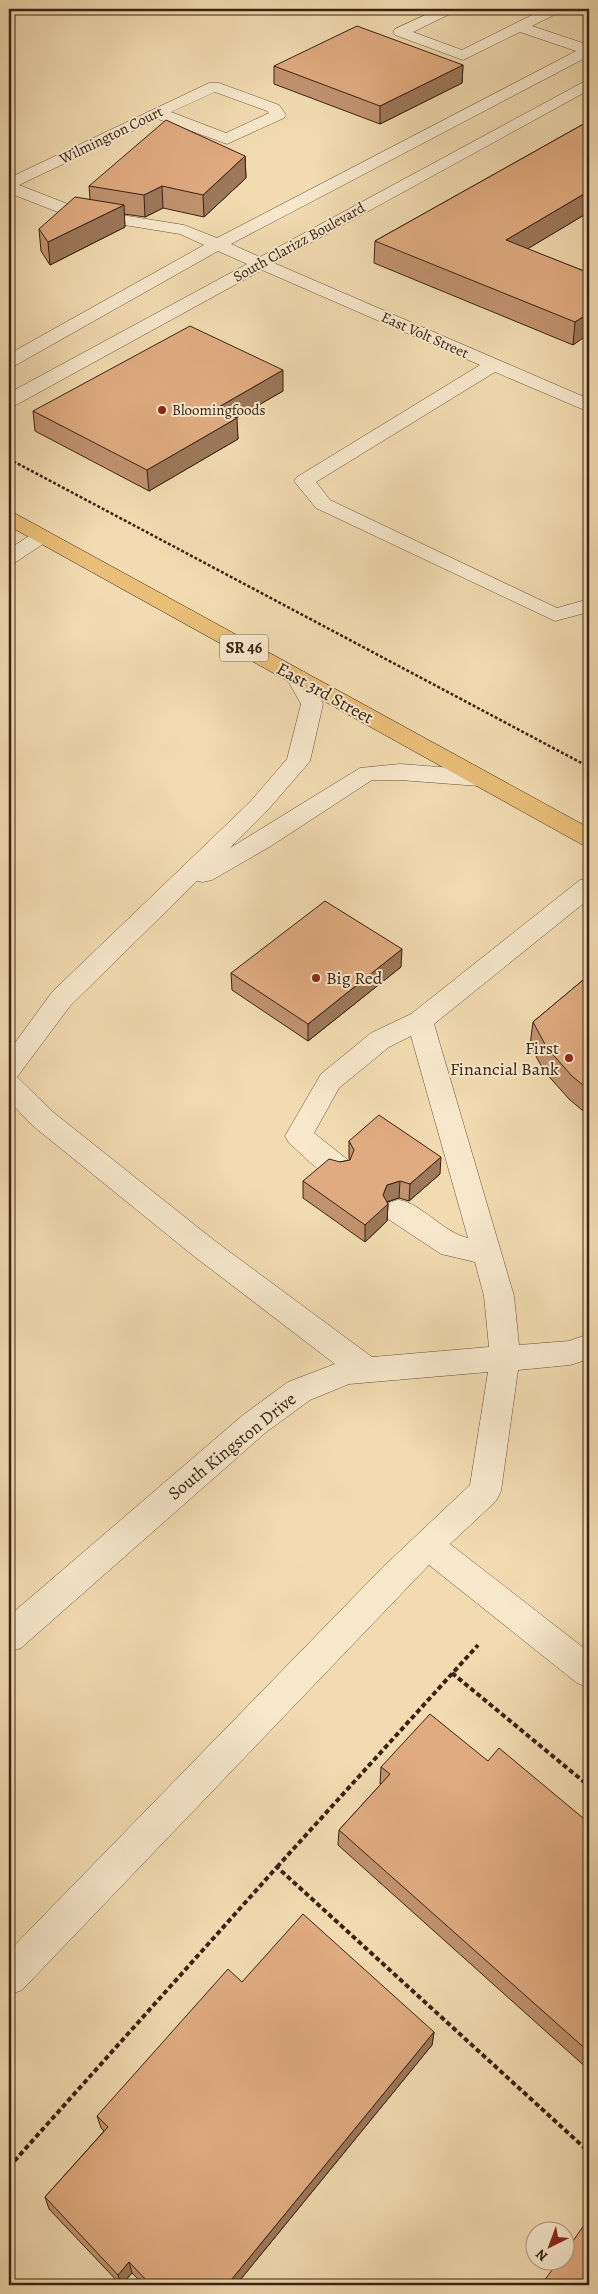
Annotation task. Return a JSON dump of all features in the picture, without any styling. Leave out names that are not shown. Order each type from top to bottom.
[{"type":"highway","name":"East 3rd Street","points":[[9,518],[589,838]]},
{"type":"street","points":[[449,9],[400,32],[463,55],[555,9]]},
{"type":"street","points":[[519,27],[589,50]]},
{"type":"street","name":"South Clarizz Boulevard","points":[[9,361],[218,244],[589,50]]},
{"type":"street","name":"South Clarizz Boulevard","points":[[9,401],[589,84]]},
{"type":"street","name":"Wilmington Court","points":[[9,186],[158,113],[214,86],[273,108],[278,115],[227,139],[158,113]]},
{"type":"street","name":"Wilmington Court","points":[[9,186],[74,212],[184,230],[260,264]]},
{"type":"street","name":"East Volt Street","points":[[260,264],[589,406]]},
{"type":"street","points":[[493,365],[304,481],[323,504],[556,615],[589,605]]},
{"type":"street","points":[[9,558],[42,536]]},
{"type":"street","points":[[9,1070],[61,999],[258,807],[298,761],[312,704],[297,677]]},
{"type":"street","points":[[167,894],[263,840],[346,785],[368,773],[400,772],[479,778]]},
{"type":"street","points":[[338,1168],[299,1136],[330,1081],[380,1040],[420,1021],[589,886]]},
{"type":"street","points":[[9,1977],[427,1546],[485,1491],[505,1358],[499,1296],[420,1021]]},
{"type":"street","points":[[9,1085],[43,1119],[205,1249],[366,1370]]},
{"type":"street","points":[[398,1212],[451,1246],[487,1253]]},
{"type":"street","name":"South Kingston Drive","points":[[9,1637],[254,1424],[299,1391],[347,1372],[570,1353],[589,1346]]},
{"type":"street","points":[[427,1546],[589,1672]]},
{"type":"path","points":[[9,459],[589,767]]},
{"type":"path","points":[[9,2167],[510,1610]]},
{"type":"path","points":[[452,1673],[589,1786]]},
{"type":"path","points":[[277,1867],[589,2152]]},
{"type":"path","points":[[9,2280],[13,2285]]},
{"type":"building","points":[[357,26],[463,65],[380,106],[274,66]]},
{"type":"building","points":[[166,120],[245,156],[203,195],[162,186],[144,195],[89,186]]},
{"type":"building","points":[[589,121],[589,191],[506,240],[589,273],[589,313],[575,322],[375,241]]},
{"type":"building","points":[[75,197],[124,205],[48,242],[39,229]]},
{"type":"building","name":"Bloomingfoods","points":[[190,326],[283,370],[217,408],[237,418],[147,470],[33,411]]},
{"type":"building","name":"Big Red","points":[[325,901],[402,949],[308,1024],[231,973]]},
{"type":"building","name":"First Financial Bank","points":[[589,975],[589,1090],[572,1076],[547,1048],[533,1022]]},
{"type":"building","points":[[379,1115],[441,1157],[410,1184],[400,1181],[387,1185],[383,1195],[388,1204],[365,1225],[303,1181],[329,1159],[340,1162],[350,1160],[354,1150],[349,1141]]},
{"type":"building","points":[[430,1714],[488,1761],[499,1748],[589,1823],[589,2052],[339,1830],[390,1774],[381,1767]]},
{"type":"building","points":[[303,1914],[434,2032],[227,2285],[151,2285],[129,2262],[118,2275],[45,2197],[108,2127],[97,2116],[228,1969],[242,1982]]},
{"type":"building","points":[[589,2218],[589,2285],[541,2285],[551,2272],[576,2272],[576,2237]]},
{"type":"place","name":"Bloomingfoods","points":[[162,410]]},
{"type":"place","name":"Big Red","points":[[316,978]]},
{"type":"place","name":"First Financial Bank","points":[[569,1058]]}]
